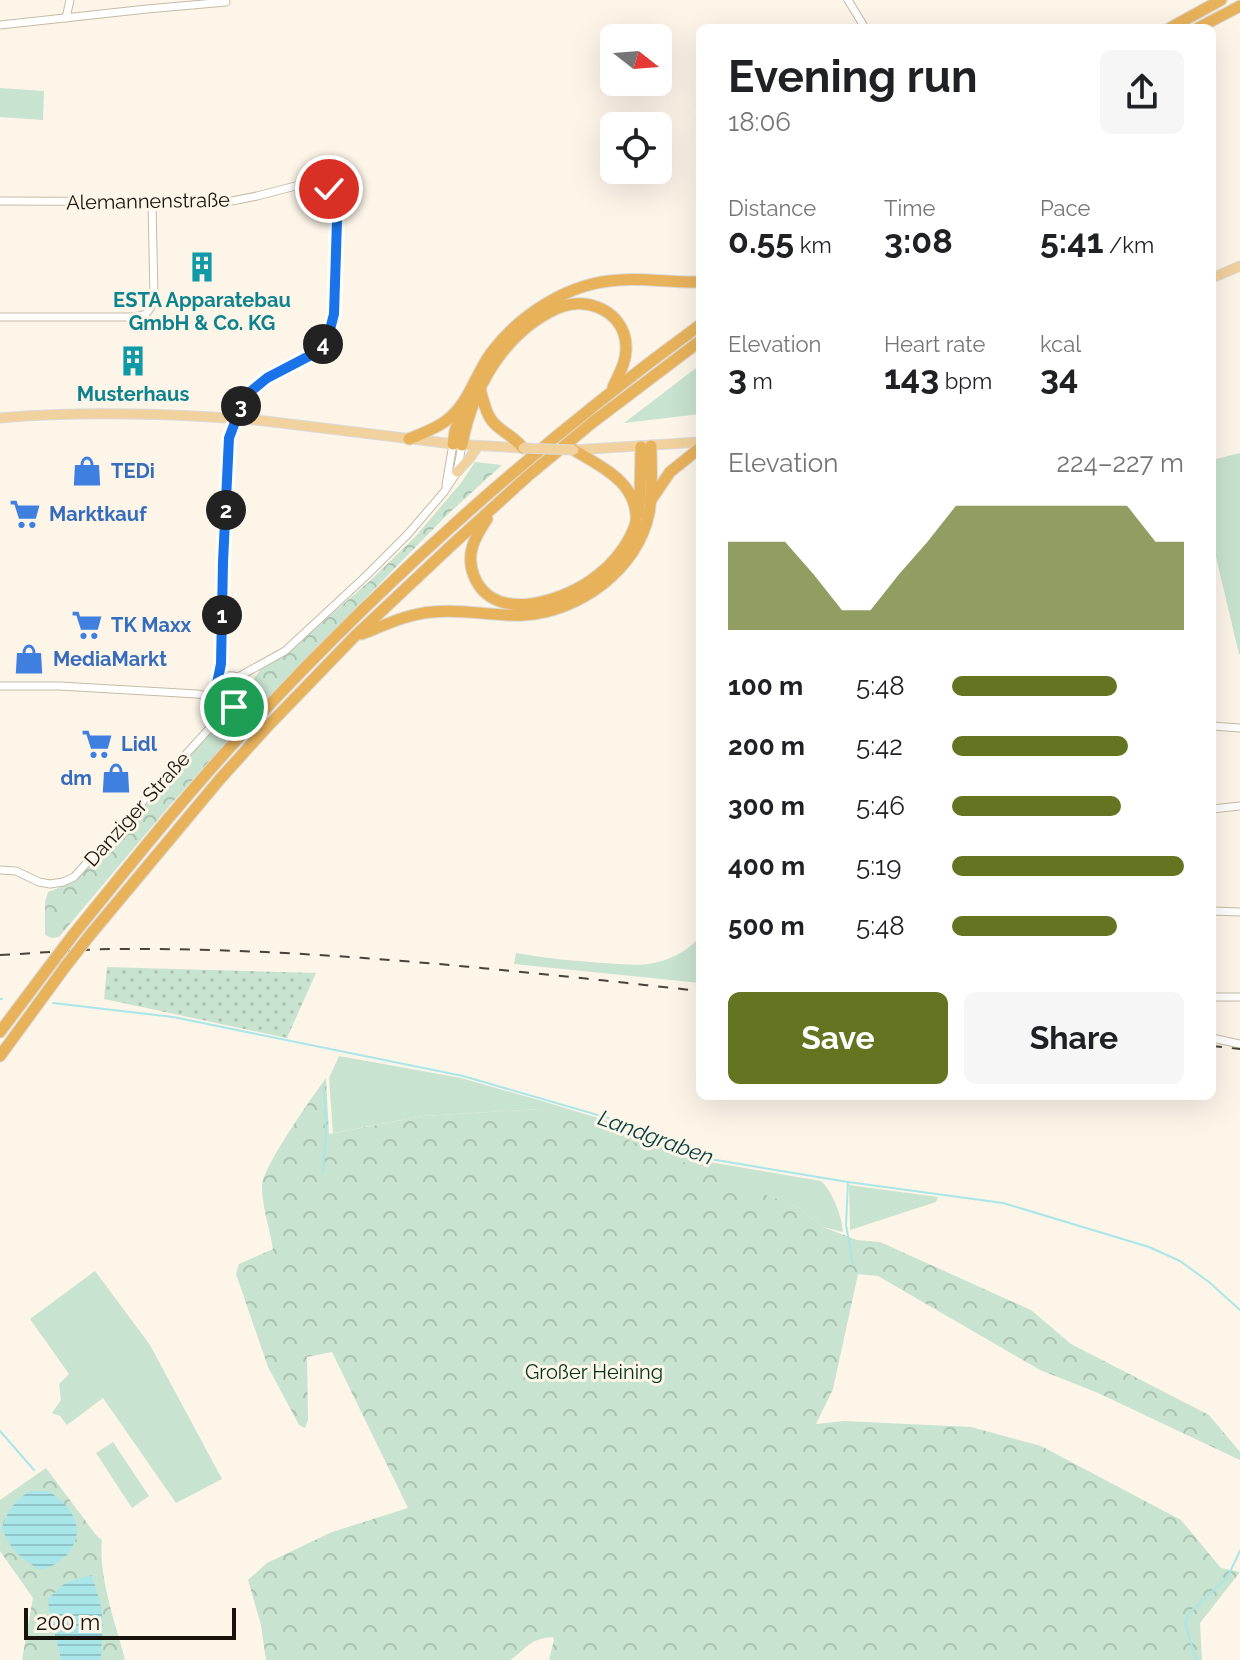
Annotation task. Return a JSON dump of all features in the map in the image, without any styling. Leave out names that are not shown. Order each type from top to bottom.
[{"type":"highway","points":[[1177,24],[1221,0]]},
{"type":"highway","points":[[1206,24],[1240,6]]},
{"type":"highway","points":[[458,444],[457,426],[490,354],[523,319],[574,289],[605,281],[696,282]]},
{"type":"highway","points":[[409,439],[450,418],[501,354],[524,331],[558,308],[584,303],[607,311],[624,333],[627,350],[611,391]]},
{"type":"highway","points":[[0,1032],[73,935],[257,717],[490,492],[611,391],[696,328]]},
{"type":"highway","points":[[0,1056],[90,935],[230,769],[354,637],[499,501],[593,422],[696,344]]},
{"type":"highway","points":[[475,390],[490,418],[515,445]]},
{"type":"highway","points":[[499,501],[475,536],[471,563],[473,574],[484,591],[507,603],[546,602],[586,584],[620,553],[634,529],[646,446]]},
{"type":"highway","points":[[646,446],[651,501]]},
{"type":"highway","points":[[354,637],[423,613],[459,611],[522,615],[559,608],[579,600],[612,575],[634,550],[643,533],[651,501],[670,472],[696,449]]},
{"type":"highway","points":[[574,450],[623,484],[629,493],[636,520]]},
{"type":"main road","points":[[1216,276],[1240,266]]},
{"type":"main road","points":[[0,418],[142,413],[257,420],[478,446],[515,445],[574,450],[696,445]]},
{"type":"main road","points":[[457,472],[478,446]]},
{"type":"street","points":[[66,18],[70,0]]},
{"type":"street","points":[[848,0],[863,24]]},
{"type":"street","points":[[0,25],[148,4],[226,2]]},
{"type":"street","name":"Alemannenstraße","points":[[0,201],[227,202],[307,183],[322,183],[335,199],[334,314],[328,337],[315,353],[267,378],[250,392],[243,401],[229,438],[221,664]]},
{"type":"street","points":[[0,317],[130,317],[147,313],[154,297],[152,203]]},
{"type":"street","name":"Danziger Straße","points":[[197,694],[260,666],[285,651],[359,583],[444,492],[457,472],[458,444]]},
{"type":"street","name":"Danziger Straße","points":[[444,492],[458,444]]},
{"type":"street","points":[[221,664],[246,686]]},
{"type":"street","points":[[219,719],[217,684],[221,664]]},
{"type":"street","name":"Danziger Straße","points":[[0,870],[16,871],[50,884],[74,877],[229,707],[243,701],[246,686],[260,666]]},
{"type":"street","points":[[0,686],[60,686],[197,694],[229,707]]},
{"type":"street","points":[[1216,726],[1240,728]]},
{"type":"street","points":[[1216,809],[1240,806]]},
{"type":"street","points":[[1216,911],[1240,912]]},
{"type":"street","points":[[1216,997],[1240,997]]},
{"type":"street","points":[[1216,1039],[1240,1044]]},
{"type":"green space","points":[[0,88],[44,91],[43,120],[0,117]]},
{"type":"green space","points":[[696,368],[696,414],[624,423]]},
{"type":"green space","points":[[1240,453],[1240,654],[1216,557],[1216,459]]},
{"type":"green space","points":[[475,462],[502,465],[448,514],[246,720],[59,937],[45,935],[48,892],[76,878],[222,718],[242,707],[246,701],[246,690],[262,667],[283,656],[371,580],[415,537]]},
{"type":"green space","points":[[696,940],[696,983],[514,964],[516,953],[592,962],[651,964],[686,949]]},
{"type":"green space","points":[[107,967],[316,973],[287,1038],[104,999]]},
{"type":"green space","points":[[339,1056],[461,1078],[542,1101],[608,1121],[703,1161],[821,1181],[836,1205],[843,1232],[823,1227],[797,1207],[540,1109],[423,1116],[333,1133],[329,1078]]},
{"type":"green space","name":"Großer Heining","points":[[326,1078],[329,1134],[423,1116],[540,1109],[605,1131],[797,1207],[823,1227],[857,1240],[880,1242],[1031,1310],[1071,1344],[1209,1415],[1240,1452],[1240,1460],[1098,1393],[1040,1370],[878,1276],[858,1274],[833,1389],[816,1424],[844,1421],[971,1427],[1041,1446],[1181,1520],[1221,1568],[1240,1572],[1200,1623],[1202,1660],[549,1660],[553,1637],[533,1642],[510,1660],[266,1660],[261,1625],[248,1580],[267,1563],[332,1532],[408,1508],[332,1352],[307,1357],[308,1420],[305,1428],[299,1425],[268,1367],[236,1274],[239,1264],[273,1249],[263,1202],[264,1178],[289,1132]]},
{"type":"green space","points":[[849,1185],[938,1197],[936,1202],[850,1230]]},
{"type":"green space","points":[[95,1271],[150,1345],[222,1479],[176,1503],[103,1398],[67,1425],[60,1416],[52,1413],[61,1400],[59,1384],[69,1374],[30,1319]]},
{"type":"green space","points":[[113,1442],[149,1496],[132,1508],[96,1453]]},
{"type":"green space","points":[[46,1468],[102,1540],[105,1585],[125,1660],[99,1660],[101,1618],[92,1575],[49,1611],[61,1660],[22,1660],[33,1598],[0,1551],[0,1500]]},
{"type":"water","points":[[30,1491],[49,1491],[68,1508],[77,1528],[73,1546],[67,1555],[40,1570],[16,1552],[2,1527],[13,1506]]},
{"type":"water","points":[[92,1575],[103,1622],[101,1657],[99,1660],[61,1660],[48,1599],[65,1583]]},
{"type":"waterway","name":"Landgraben","points":[[53,1003],[173,1017],[463,1076],[608,1118],[704,1158],[1003,1203],[1149,1247],[1180,1261],[1240,1310]]},
{"type":"waterway","points":[[323,1173],[326,1134],[324,1086]]},
{"type":"waterway","points":[[848,1182],[846,1225],[853,1264]]},
{"type":"waterway","points":[[0,1431],[34,1470]]},
{"type":"waterway","points":[[1196,1660],[1185,1623],[1190,1612],[1227,1578],[1240,1551]]},
{"type":"railway","points":[[0,955],[122,949],[267,952],[484,968],[696,991]]},
{"type":"railway","points":[[1216,1046],[1240,1049]]},
{"type":"place","name":"ESTA Apparatebau GmbH & Co. KG","points":[[202,267]]},
{"type":"place","name":"Musterhaus","points":[[133,361]]},
{"type":"place","name":"TEDi","points":[[87,471]]},
{"type":"place","name":"Marktkauf","points":[[25,514]]},
{"type":"place","name":"TK Maxx","points":[[87,625]]},
{"type":"place","name":"MediaMarkt","points":[[29,659]]},
{"type":"place","name":"Lidl","points":[[97,744]]},
{"type":"place","name":"dm","points":[[116,778]]},
{"type":"route","points":[[234,707],[224,706],[215,693],[221,664],[229,438],[243,401],[250,392],[267,378],[315,353],[328,337],[334,314],[337,221],[335,199],[329,189]]}]
